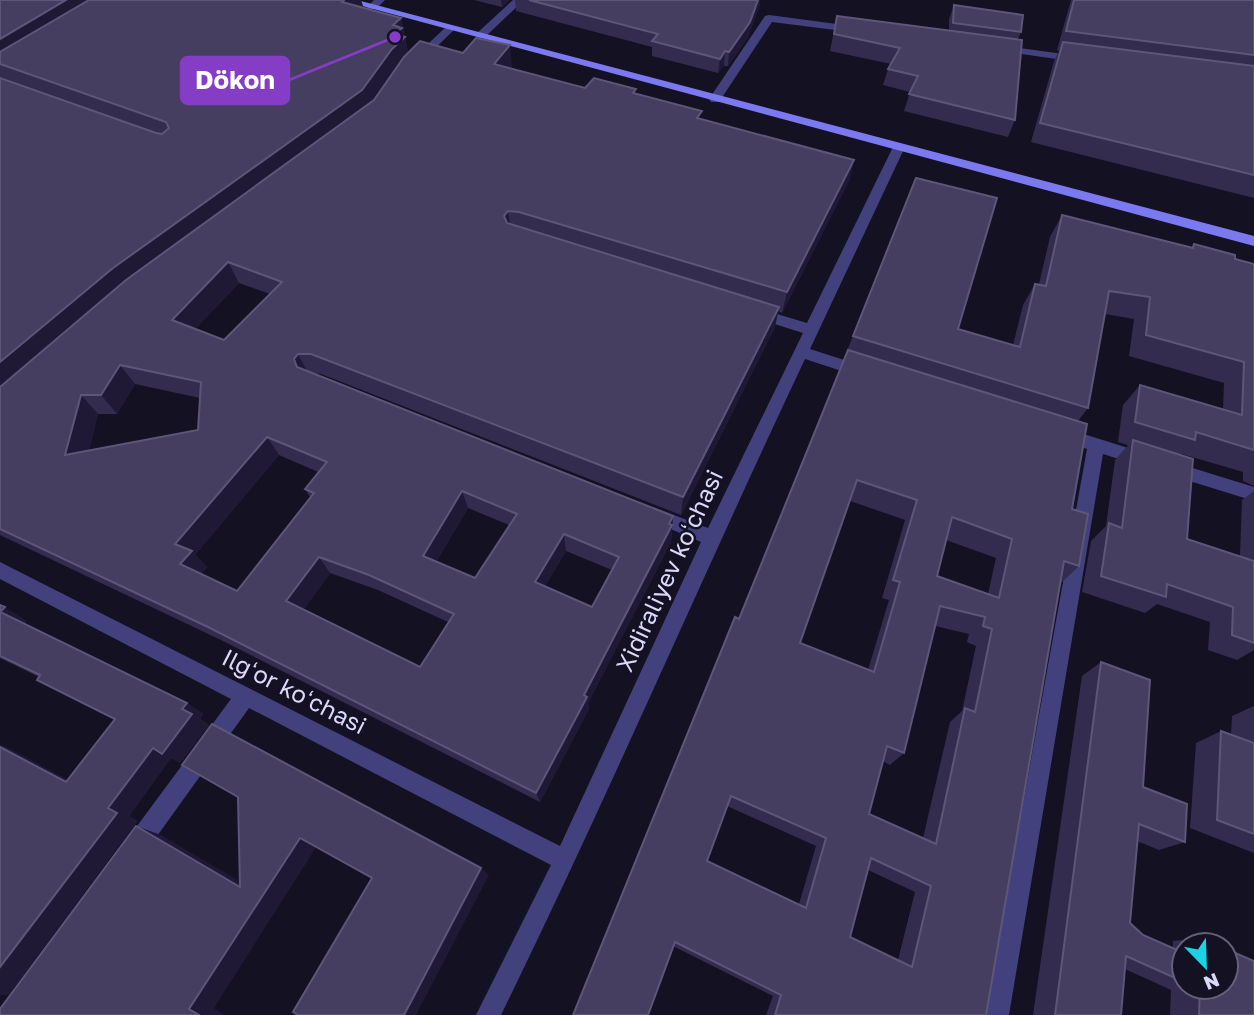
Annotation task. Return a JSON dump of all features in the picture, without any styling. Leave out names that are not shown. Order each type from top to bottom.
[{"type":"main road","points":[[345,0],[376,4],[451,29],[1254,241]]},
{"type":"street","points":[[480,36],[519,0]]},
{"type":"street","points":[[715,99],[769,18],[866,30]]},
{"type":"street","points":[[403,74],[451,29]]},
{"type":"street","points":[[990,47],[1088,60]]},
{"type":"street","name":"Xidiraliyev koʻchasi","points":[[488,1015],[565,860],[712,538],[898,149]]},
{"type":"street","points":[[734,306],[811,330]]},
{"type":"street","points":[[801,352],[878,376]]},
{"type":"street","points":[[1070,437],[1254,494]]},
{"type":"street","points":[[997,1015],[1096,445]]},
{"type":"street","points":[[635,507],[712,538]]},
{"type":"street","name":"Ilgʻor koʻchasi","points":[[0,570],[565,860]]},
{"type":"street","points":[[125,861],[246,696]]},
{"type":"building","points":[[0,0],[66,0],[0,39]]},
{"type":"building","points":[[89,0],[344,0],[342,2],[401,18],[393,25],[402,28],[394,34],[405,37],[392,49],[362,90],[113,268],[0,362],[0,78],[156,133],[162,134],[169,128],[166,122],[0,64],[0,52]]},
{"type":"building","points":[[529,0],[758,0],[750,22],[729,52],[725,51],[720,59],[652,41],[658,34]]},
{"type":"building","points":[[1074,0],[1254,0],[1254,55],[1066,31]]},
{"type":"building","points":[[954,5],[1023,15],[1021,32],[953,23]]},
{"type":"building","points":[[837,16],[1022,40],[1015,120],[909,94],[918,76],[888,69],[900,48],[834,34]]},
{"type":"building","points":[[476,38],[510,45],[494,64],[585,88],[594,78],[636,89],[633,93],[702,111],[697,118],[854,160],[787,292],[519,212],[508,211],[504,216],[507,223],[779,307],[683,497],[311,354],[298,354],[294,359],[297,367],[673,516],[669,524],[672,525],[584,695],[587,697],[536,793],[208,627],[0,529],[0,387],[126,280],[374,100],[404,57],[420,41],[463,53]],"holes":[[[228,262],[282,282],[224,340],[172,320]],[[120,365],[201,382],[198,430],[65,455],[81,395],[101,395]],[[267,437],[327,462],[305,489],[314,493],[237,591],[180,564],[192,551],[175,544]],[[462,491],[517,514],[475,578],[423,556]],[[564,534],[619,557],[592,607],[535,582]],[[319,557],[369,575],[454,614],[420,667],[286,601]]]},
{"type":"building","points":[[1063,42],[1254,66],[1254,175],[1040,123]]},
{"type":"building","points":[[916,178],[997,198],[958,329],[1020,347],[1035,284],[1046,286],[1062,215],[1193,248],[1194,244],[1235,255],[1235,259],[1254,264],[1254,450],[1196,432],[1195,440],[1135,422],[1140,385],[1242,415],[1244,362],[1146,335],[1150,297],[1109,291],[1088,408],[853,336]]},
{"type":"building","points":[[848,350],[1087,424],[1072,509],[1088,514],[1079,566],[1064,561],[986,1015],[775,1015],[781,995],[675,942],[648,1015],[573,1015],[735,617],[739,619]],"holes":[[[857,480],[917,500],[893,580],[900,582],[874,672],[800,643]],[[952,517],[1012,539],[999,598],[937,576]],[[940,606],[985,617],[983,626],[992,629],[975,712],[965,708],[936,844],[869,814],[887,746],[904,753]],[[731,796],[826,838],[806,908],[707,861]],[[871,858],[931,886],[912,967],[850,937]]]},
{"type":"building","points":[[1133,440],[1193,459],[1187,539],[1254,561],[1254,643],[1232,635],[1233,607],[1167,584],[1166,597],[1101,576],[1109,523],[1122,528]]},
{"type":"building","points":[[0,612],[187,703],[182,709],[192,714],[162,754],[153,748],[108,808],[117,813],[0,967],[0,747],[66,782],[115,719],[37,680],[40,675],[0,656]]},
{"type":"building","points":[[1101,662],[1150,680],[1143,787],[1187,804],[1185,842],[1139,824],[1130,923],[1143,935],[1170,947],[1170,976],[1126,956],[1121,1015],[1055,1015]]},
{"type":"building","points":[[212,724],[481,868],[404,1015],[298,1015],[293,1012],[372,878],[300,838],[189,1009],[199,1015],[0,1015],[0,1009],[136,826],[240,887],[238,797],[182,765]]},
{"type":"building","points":[[1221,731],[1254,743],[1254,834],[1217,820]]},
{"type":"building","points":[[1240,955],[1254,961],[1254,1015],[1199,1015],[1200,1001],[1240,1001]]},
{"type":"place","name":"Dökon","points":[[395,37]]}]
